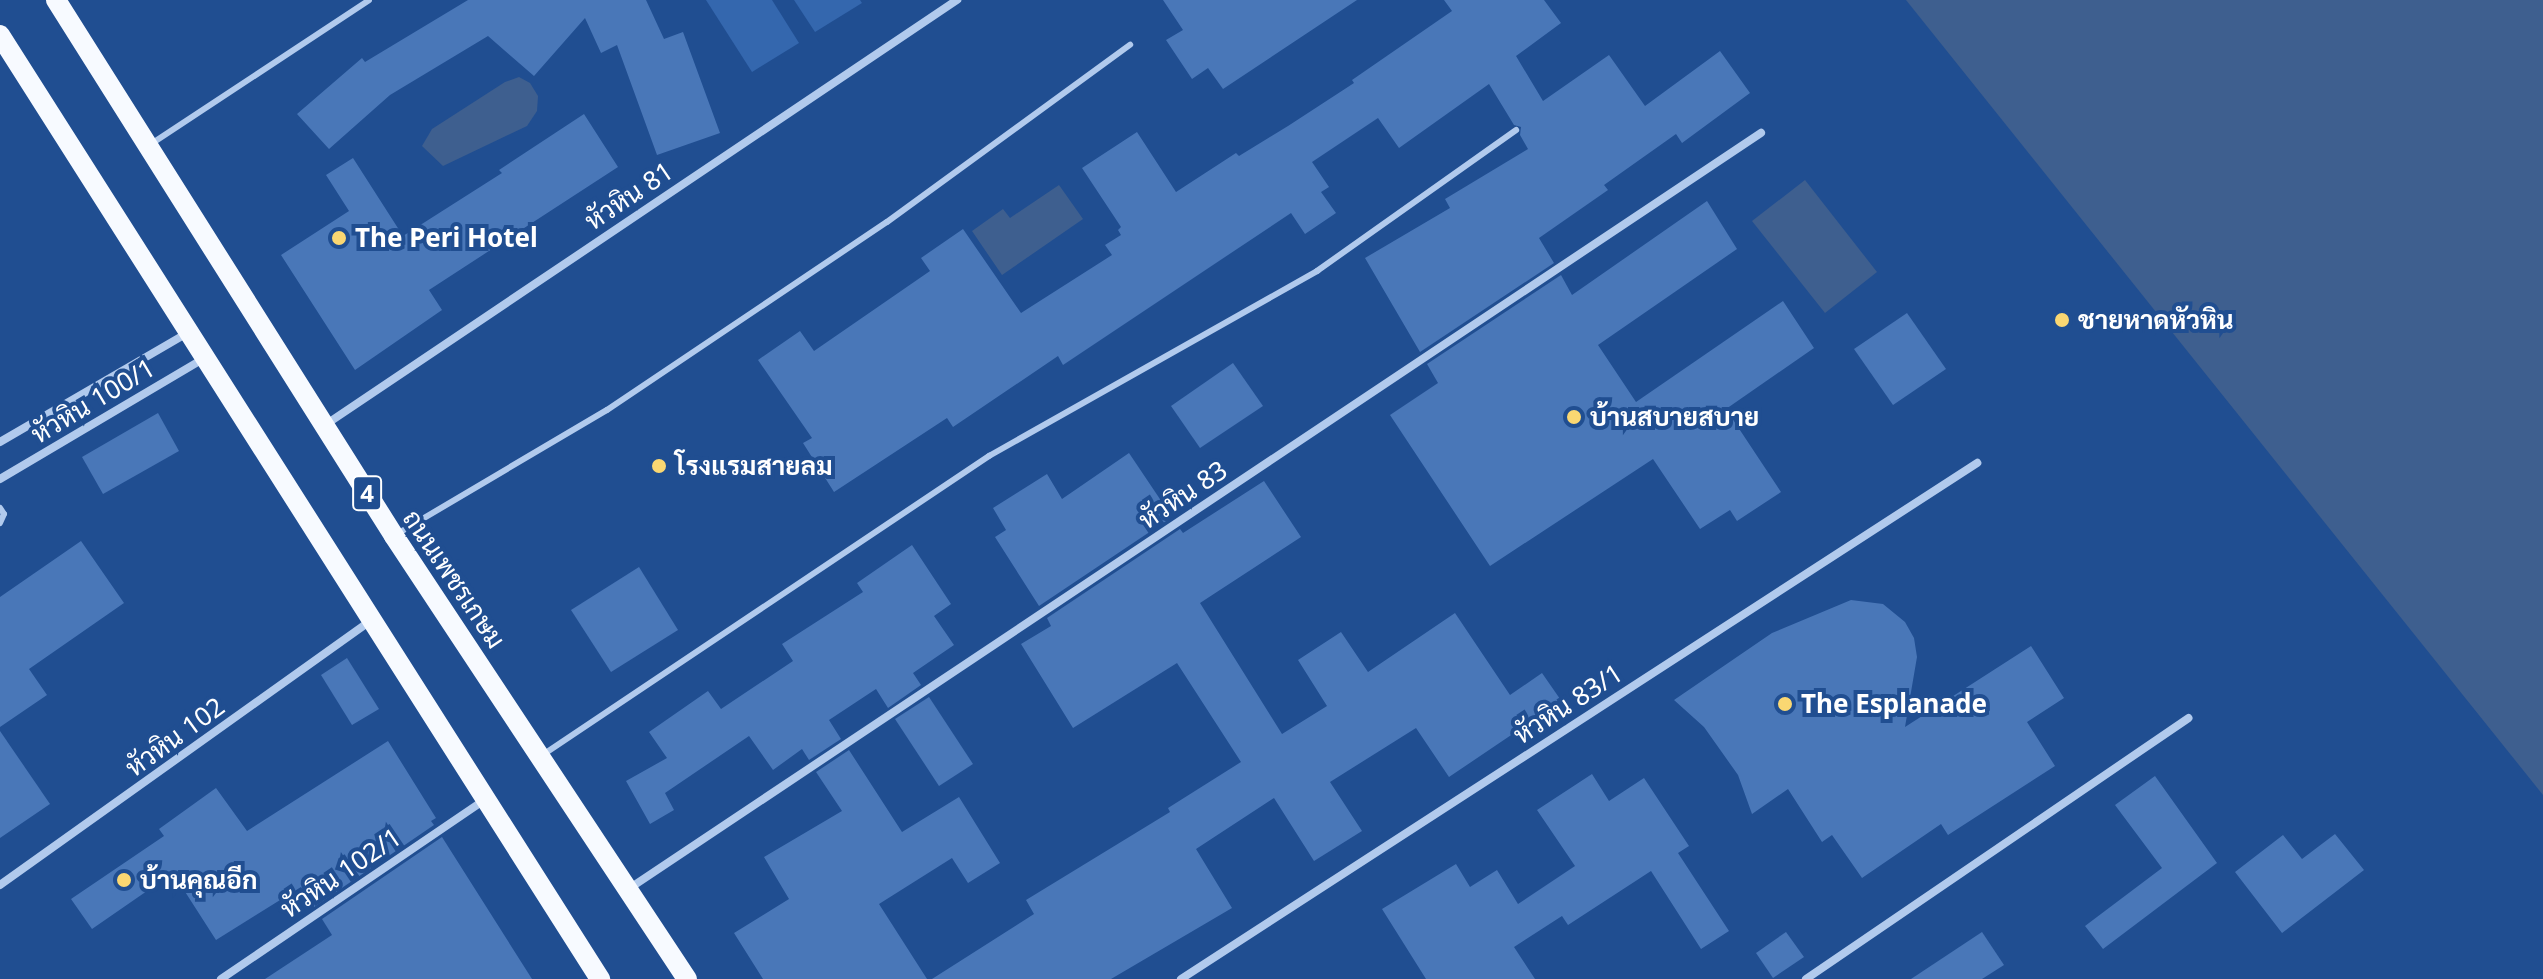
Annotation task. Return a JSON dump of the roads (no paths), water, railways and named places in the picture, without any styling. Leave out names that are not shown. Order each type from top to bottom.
[{"type":"main road","name":"ถนนเพชรเกษม","points":[[56,0],[394,536],[687,979]]},
{"type":"main road","points":[[0,35],[596,977]]},
{"type":"street","name":"หัวหิน 81","points":[[324,425],[957,0]]},
{"type":"street","name":"หัวหิน 83","points":[[628,889],[1761,133]]},
{"type":"street","name":"หัวหิน 100/1","points":[[0,442],[189,332]]},
{"type":"street","name":"หัวหิน 100/1","points":[[0,479],[205,358]]},
{"type":"street","name":"หัวหิน 83/1","points":[[1181,979],[1977,463]]},
{"type":"street","name":"หัวหิน 102","points":[[0,885],[372,620]]},
{"type":"street","points":[[1806,979],[2189,718]]},
{"type":"street","name":"หัวหิน 102/1","points":[[221,979],[484,800]]},
{"type":"lane","points":[[148,146],[369,0]]},
{"type":"lane","points":[[394,536],[607,410],[887,222],[1130,45]]},
{"type":"lane","points":[[541,756],[989,456],[1317,271],[1516,130]]},
{"type":"lane","points":[[0,508],[4,514],[0,523]]},
{"type":"place","name":"The Peri Hotel","points":[[339,238]]},
{"type":"place","name":"ชายหาดหัวหิน","points":[[2062,320]]},
{"type":"place","name":"บ้านสบายสบาย","points":[[1574,417]]},
{"type":"place","name":"โรงแรมสายลม","points":[[659,466]]},
{"type":"place","name":"The Esplanade","points":[[1785,704]]},
{"type":"place","name":"บ้านคุณอีก","points":[[124,880]]}]
